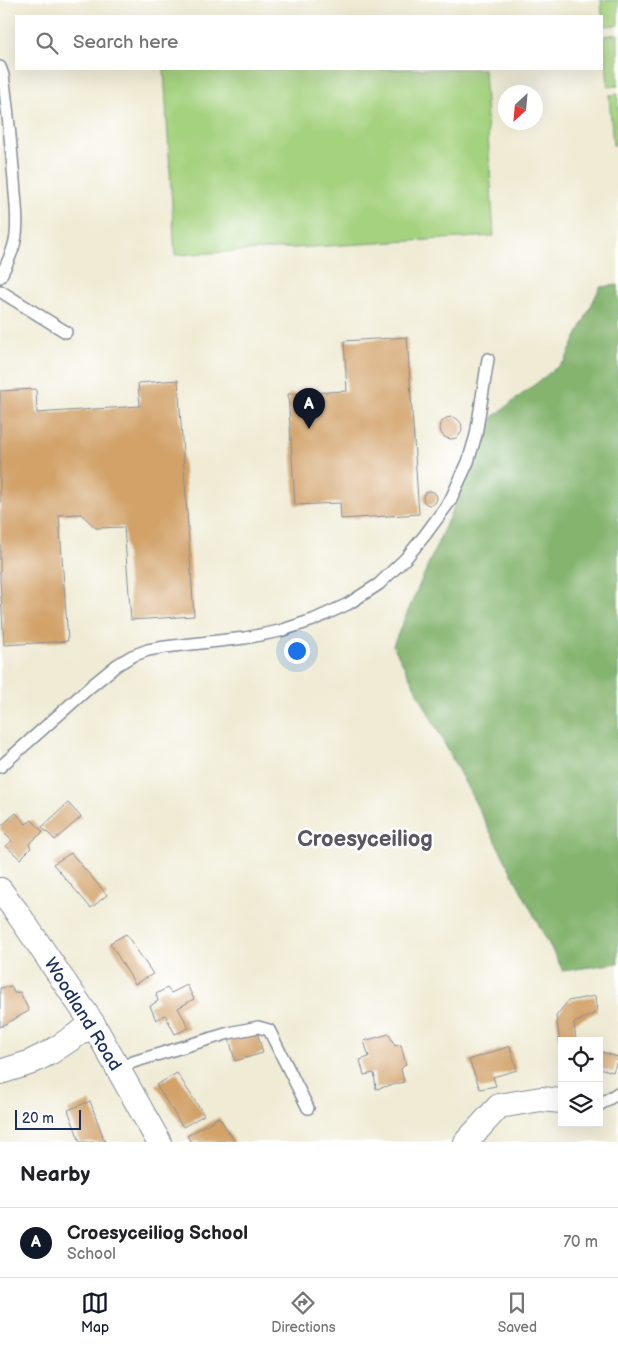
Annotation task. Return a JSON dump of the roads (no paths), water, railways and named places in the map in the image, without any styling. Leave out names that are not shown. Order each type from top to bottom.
[{"type":"street","name":"Woodland Road","points":[[0,890],[93,1024],[159,1142]]},
{"type":"street","points":[[0,1072],[29,1063],[51,1052],[93,1024]]},
{"type":"street","points":[[466,1142],[499,1106],[542,1099],[558,1101]]},
{"type":"lane","points":[[0,67],[3,75],[11,137],[16,231],[11,255],[0,277]]},
{"type":"lane","points":[[0,291],[66,332]]},
{"type":"lane","points":[[0,767],[90,687],[117,665],[132,656],[157,648],[245,638],[280,631],[313,620],[348,604],[379,584],[406,558],[450,501],[468,462],[476,435],[488,359]]},
{"type":"lane","points":[[118,1069],[133,1062],[229,1032],[258,1026],[269,1030],[308,1108]]},
{"type":"lane","points":[[603,1102],[618,1093]]},
{"type":"place","name":"Croesyceiliog School","points":[[309,429]]},
{"type":"district","name":"Croesyceiliog","points":[[365,838]]}]
